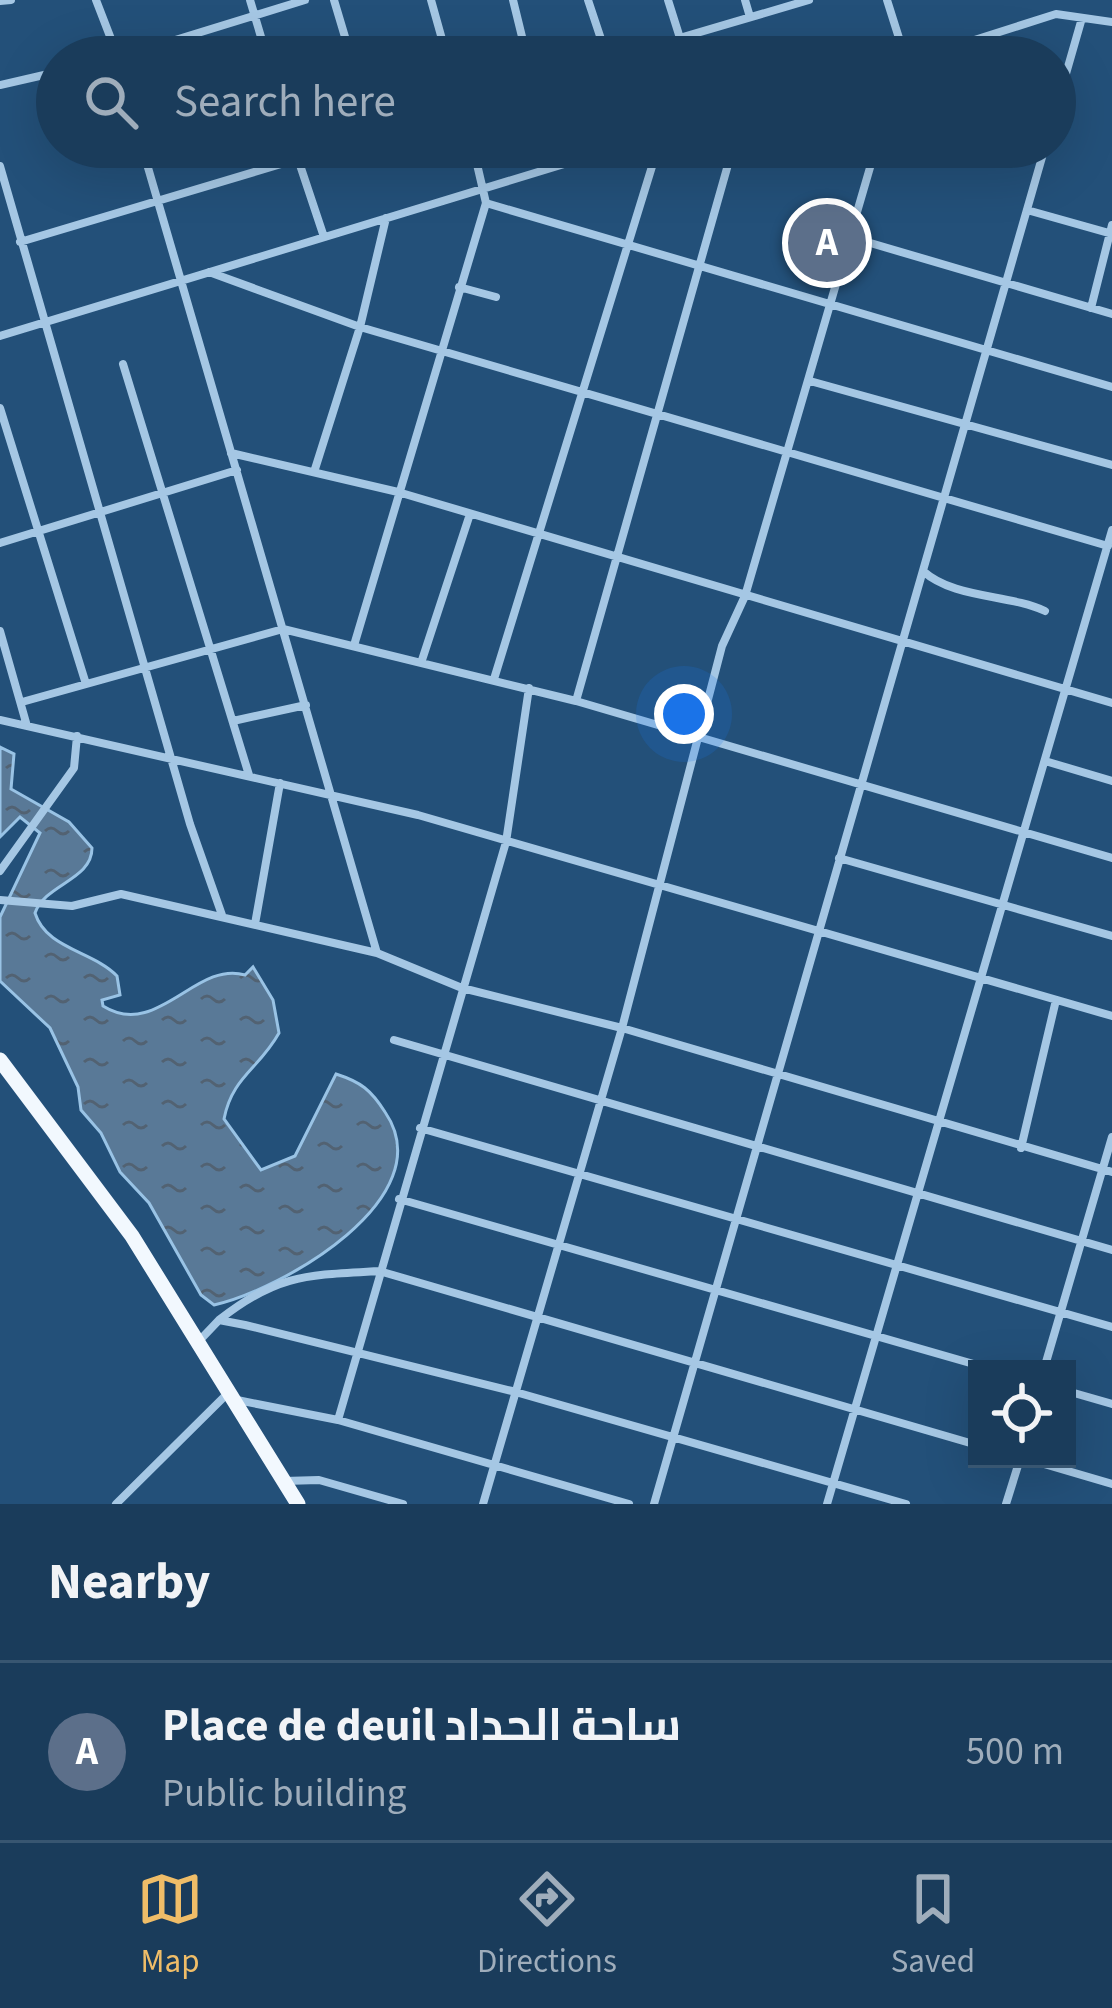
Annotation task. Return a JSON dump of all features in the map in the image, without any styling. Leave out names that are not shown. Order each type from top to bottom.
[{"type":"highway","points":[[0,1060],[106,1198],[199,1341],[288,1504]]},
{"type":"highway","points":[[231,1397],[298,1504]]},
{"type":"street","points":[[0,1],[11,0]]},
{"type":"street","points":[[96,0],[111,36]]},
{"type":"street","points":[[250,0],[260,36]]},
{"type":"street","points":[[188,36],[305,0]]},
{"type":"street","points":[[334,0],[345,36]]},
{"type":"street","points":[[431,0],[441,36]]},
{"type":"street","points":[[513,0],[521,36]]},
{"type":"street","points":[[588,0],[603,36]]},
{"type":"street","points":[[668,0],[679,36]]},
{"type":"street","points":[[745,0],[750,17]]},
{"type":"street","points":[[690,36],[808,0]]},
{"type":"street","points":[[887,0],[898,36]]},
{"type":"street","points":[[987,36],[1056,14],[1112,22]]},
{"type":"street","points":[[1076,39],[1082,18]]},
{"type":"street","points":[[0,85],[36,77]]},
{"type":"street","points":[[0,166],[42,323],[174,755],[190,824],[222,915]]},
{"type":"street","points":[[148,168],[336,798],[377,953]]},
{"type":"street","points":[[20,242],[268,168]]},
{"type":"street","points":[[301,168],[324,237]]},
{"type":"street","points":[[355,642],[486,203],[480,168]]},
{"type":"street","points":[[0,336],[551,168]]},
{"type":"street","points":[[494,680],[652,168]]},
{"type":"street","points":[[576,701],[728,168]]},
{"type":"street","points":[[483,1504],[512,1391],[538,1318],[622,1028],[722,646],[745,596],[870,168]]},
{"type":"street","points":[[654,1504],[1039,168]]},
{"type":"street","points":[[486,203],[1112,387]]},
{"type":"street","points":[[1027,210],[1111,231],[1090,308]]},
{"type":"street","points":[[315,469],[360,327],[386,218]]},
{"type":"street","points":[[850,237],[1112,314]]},
{"type":"street","points":[[209,272],[360,327],[1110,547]]},
{"type":"street","points":[[459,287],[496,297]]},
{"type":"street","points":[[124,364],[249,775]]},
{"type":"street","points":[[810,381],[1112,465]]},
{"type":"street","points":[[0,408],[86,684]]},
{"type":"street","points":[[231,453],[315,469],[1112,703]]},
{"type":"street","points":[[0,543],[237,470]]},
{"type":"street","points":[[422,660],[470,514]]},
{"type":"street","points":[[827,1504],[1112,530]]},
{"type":"street","points":[[922,571],[936,581],[1014,597],[1045,610]]},
{"type":"street","points":[[22,702],[283,628],[355,642],[576,701],[1112,859]]},
{"type":"street","points":[[0,631],[27,726]]},
{"type":"street","points":[[338,1420],[398,1199],[506,842],[529,688]]},
{"type":"street","points":[[233,722],[306,705]]},
{"type":"street","points":[[0,720],[174,755],[506,842],[1112,1016]]},
{"type":"street","points":[[0,871],[74,768],[77,736]]},
{"type":"street","points":[[1045,761],[1112,781]]},
{"type":"street","points":[[255,924],[280,783]]},
{"type":"street","points":[[839,858],[1112,936]]},
{"type":"street","points":[[0,900],[73,906],[121,894],[222,915],[377,953],[462,988],[622,1028],[1107,1171]]},
{"type":"street","points":[[1022,1148],[1056,1000]]},
{"type":"street","points":[[394,1040],[1112,1250]]},
{"type":"street","points":[[420,1128],[1112,1327]]},
{"type":"street","points":[[1047,1360],[1107,1171],[1112,1137]]},
{"type":"street","points":[[398,1199],[968,1362]]},
{"type":"street","points":[[199,1341],[219,1320],[276,1281],[379,1271],[968,1441]]},
{"type":"street","points":[[219,1320],[512,1391],[671,1441],[906,1504]]},
{"type":"street","points":[[1076,1394],[1112,1404]]},
{"type":"street","points":[[116,1504],[231,1397],[338,1420],[629,1504]]},
{"type":"street","points":[[1006,1504],[1020,1468]]},
{"type":"street","points":[[1056,1468],[1112,1484]]},
{"type":"street","points":[[284,1481],[319,1480],[403,1504]]},
{"type":"water","points":[[0,747],[14,754],[11,789],[69,822],[92,848],[84,868],[48,895],[35,913],[49,935],[117,976],[120,995],[102,1000],[103,1006],[123,1014],[141,1013],[210,978],[245,975],[253,967],[273,1000],[279,1033],[233,1093],[224,1119],[261,1170],[295,1156],[336,1074],[365,1088],[385,1112],[397,1144],[393,1176],[374,1207],[347,1235],[277,1281],[214,1305],[201,1295],[149,1203],[120,1172],[101,1133],[81,1110],[78,1087],[50,1028],[0,981],[0,917],[40,833],[20,817],[0,837]]},
{"type":"place","name":"Place de deuil ساحة الحداد","points":[[827,243]]}]
